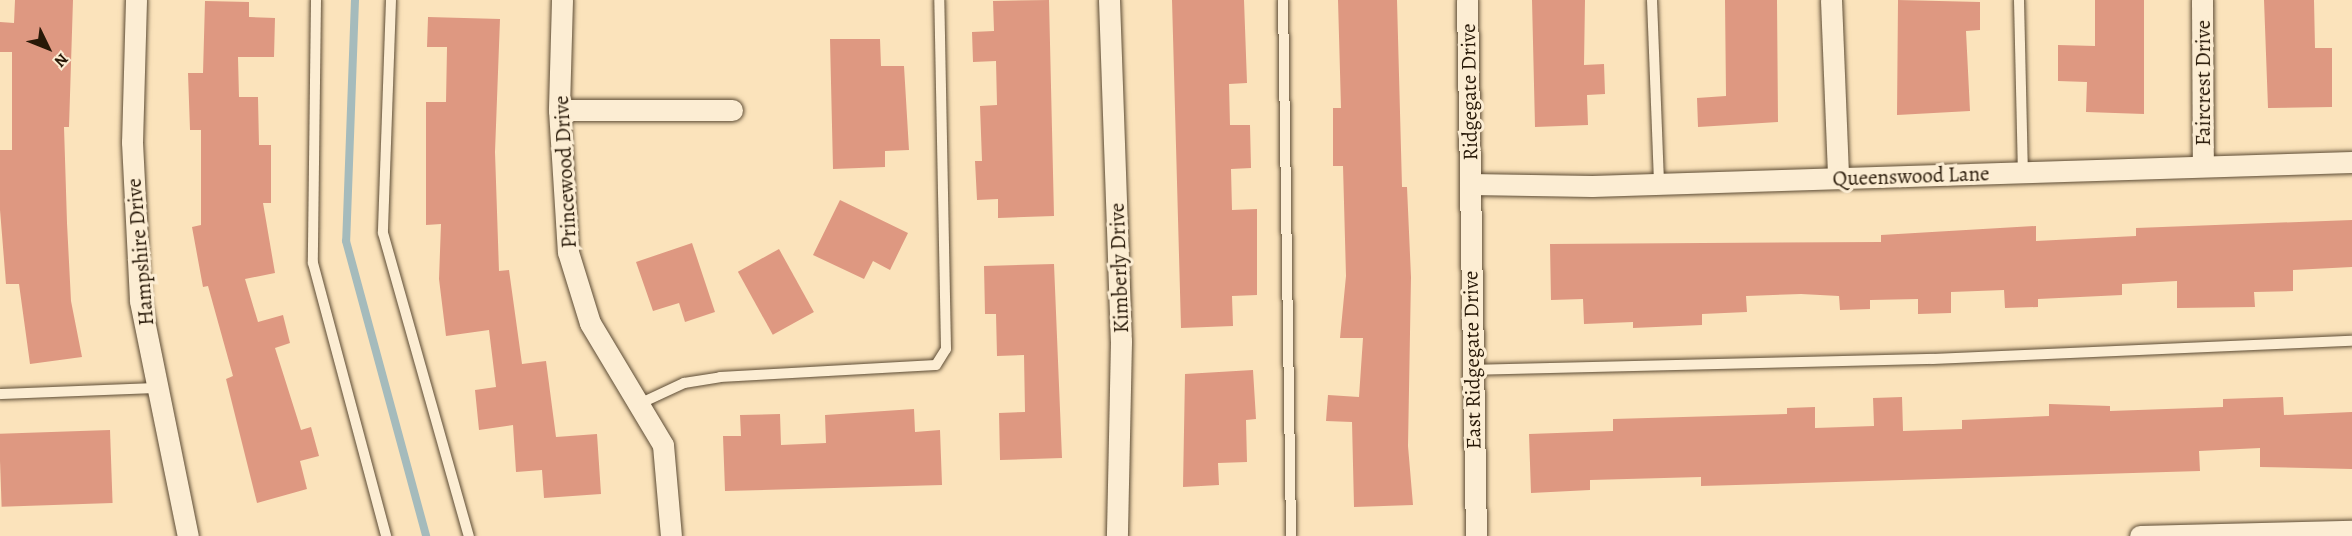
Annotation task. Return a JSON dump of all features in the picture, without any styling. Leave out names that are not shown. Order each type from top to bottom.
[{"type":"street","name":"Hampshire Drive","points":[[135,0],[132,142],[140,301],[188,536]]},
{"type":"street","name":"Princewood Drive","points":[[562,0],[559,110],[568,252],[590,323],[663,445],[671,536]]},
{"type":"street","name":"Kimberly Drive","points":[[1109,0],[1121,341],[1117,536]]},
{"type":"street","name":"Ridgegate Drive","points":[[1467,0],[1470,183]]},
{"type":"street","points":[[1831,0],[1838,178]]},
{"type":"street","name":"Faircrest Drive","points":[[2202,0],[2204,166]]},
{"type":"street","points":[[559,110],[732,110]]},
{"type":"street","name":"Queenswood Lane","points":[[1470,183],[1659,184],[2352,162]]},
{"type":"street","name":"East Ridgegate Drive","points":[[1470,183],[1471,370],[1476,536]]},
{"type":"street","points":[[2140,536],[2352,531]]},
{"type":"lane","points":[[316,0],[313,263],[386,536]]},
{"type":"lane","points":[[391,0],[382,233],[469,536]]},
{"type":"lane","points":[[639,404],[684,383],[720,377],[936,365],[946,349],[939,0]]},
{"type":"lane","points":[[1283,0],[1291,536]]},
{"type":"lane","points":[[1652,0],[1659,184]]},
{"type":"lane","points":[[2019,0],[2023,172]]},
{"type":"lane","points":[[1471,370],[1932,359],[2352,341]]},
{"type":"lane","points":[[0,394],[157,388]]},
{"type":"building","points":[[15,0],[73,0],[69,127],[64,127],[71,301],[82,357],[30,364],[19,284],[6,284],[0,210],[0,150],[12,150],[12,52],[0,52],[0,22],[14,23]]},
{"type":"building","points":[[1049,0],[1054,216],[998,218],[998,199],[977,200],[975,161],[982,161],[980,106],[997,105],[996,61],[973,62],[972,32],[994,31],[993,1]]},
{"type":"building","points":[[1172,0],[1244,0],[1247,83],[1229,84],[1230,125],[1250,125],[1251,168],[1231,169],[1232,210],[1257,209],[1257,295],[1232,296],[1233,326],[1181,328]]},
{"type":"building","points":[[1338,0],[1397,0],[1402,187],[1407,187],[1411,277],[1408,446],[1413,505],[1354,507],[1352,422],[1326,421],[1328,395],[1359,397],[1363,338],[1340,338],[1346,276],[1343,166],[1333,166],[1333,108],[1341,108]]},
{"type":"building","points":[[1532,0],[1585,0],[1584,65],[1604,64],[1605,94],[1587,95],[1588,125],[1535,127]]},
{"type":"building","points":[[1725,0],[1777,0],[1778,122],[1698,127],[1697,98],[1726,96]]},
{"type":"building","points":[[1898,0],[1980,2],[1980,30],[1966,31],[1970,111],[1897,115]]},
{"type":"building","points":[[2095,0],[2144,0],[2144,114],[2086,112],[2087,82],[2058,81],[2058,45],[2095,46]]},
{"type":"building","points":[[2264,0],[2314,0],[2315,48],[2332,48],[2332,107],[2268,108]]},
{"type":"building","points":[[205,1],[249,2],[249,17],[275,18],[274,57],[238,57],[239,97],[258,97],[259,145],[271,145],[271,203],[263,203],[275,273],[245,279],[258,322],[283,315],[290,343],[275,348],[301,430],[311,427],[319,456],[300,461],[307,489],[257,503],[226,379],[233,376],[208,286],[203,287],[192,227],[201,225],[201,130],[190,130],[188,73],[203,73]]},
{"type":"building","points":[[428,17],[500,19],[495,152],[499,271],[509,270],[522,364],[546,361],[556,437],[597,434],[601,494],[544,498],[542,470],[516,472],[513,425],[479,430],[475,390],[496,387],[489,330],[446,336],[439,279],[441,224],[426,225],[426,102],[446,102],[447,47],[427,47]]},
{"type":"building","points":[[830,39],[880,39],[881,66],[904,66],[909,150],[885,151],[885,167],[833,169]]},
{"type":"building","points":[[840,200],[908,233],[890,270],[873,261],[864,279],[813,255]]},
{"type":"building","points":[[2352,220],[2352,267],[2293,270],[2293,291],[2254,292],[2255,307],[2177,308],[2177,281],[2122,284],[2122,295],[2038,299],[2038,307],[2005,308],[2004,290],[1951,292],[1951,313],[1918,314],[1918,299],[1870,300],[1870,309],[1840,310],[1839,296],[1801,294],[1746,296],[1747,312],[1702,314],[1702,325],[1633,328],[1633,322],[1584,324],[1583,299],[1551,300],[1550,244],[1881,242],[1881,235],[2036,226],[2036,241],[2136,236],[2136,228]]},
{"type":"building","points":[[692,243],[715,312],[685,322],[679,303],[653,311],[636,262]]},
{"type":"building","points":[[779,249],[814,312],[773,335],[738,272]]},
{"type":"building","points":[[1054,264],[1062,458],[1000,460],[999,413],[1025,412],[1024,355],[997,356],[996,314],[985,314],[984,266]]},
{"type":"building","points":[[1253,370],[1256,419],[1246,420],[1247,462],[1218,463],[1219,485],[1183,487],[1185,374]]},
{"type":"building","points":[[1902,397],[1903,431],[1962,429],[1962,420],[2049,416],[2049,404],[2110,406],[2110,411],[2223,407],[2223,399],[2283,397],[2284,415],[2352,412],[2352,469],[2260,467],[2260,448],[2199,451],[2200,471],[1701,486],[1701,477],[1590,480],[1590,490],[1531,493],[1529,434],[1613,431],[1613,419],[1787,414],[1787,408],[1815,407],[1815,428],[1874,426],[1873,398]]},
{"type":"building","points":[[914,409],[915,432],[940,430],[942,485],[725,491],[723,436],[741,436],[740,415],[780,414],[781,445],[826,443],[825,415]]},
{"type":"building","points":[[110,430],[113,503],[2,507],[0,434]]},
{"type":"waterway","points":[[355,0],[346,241],[426,536]]}]
